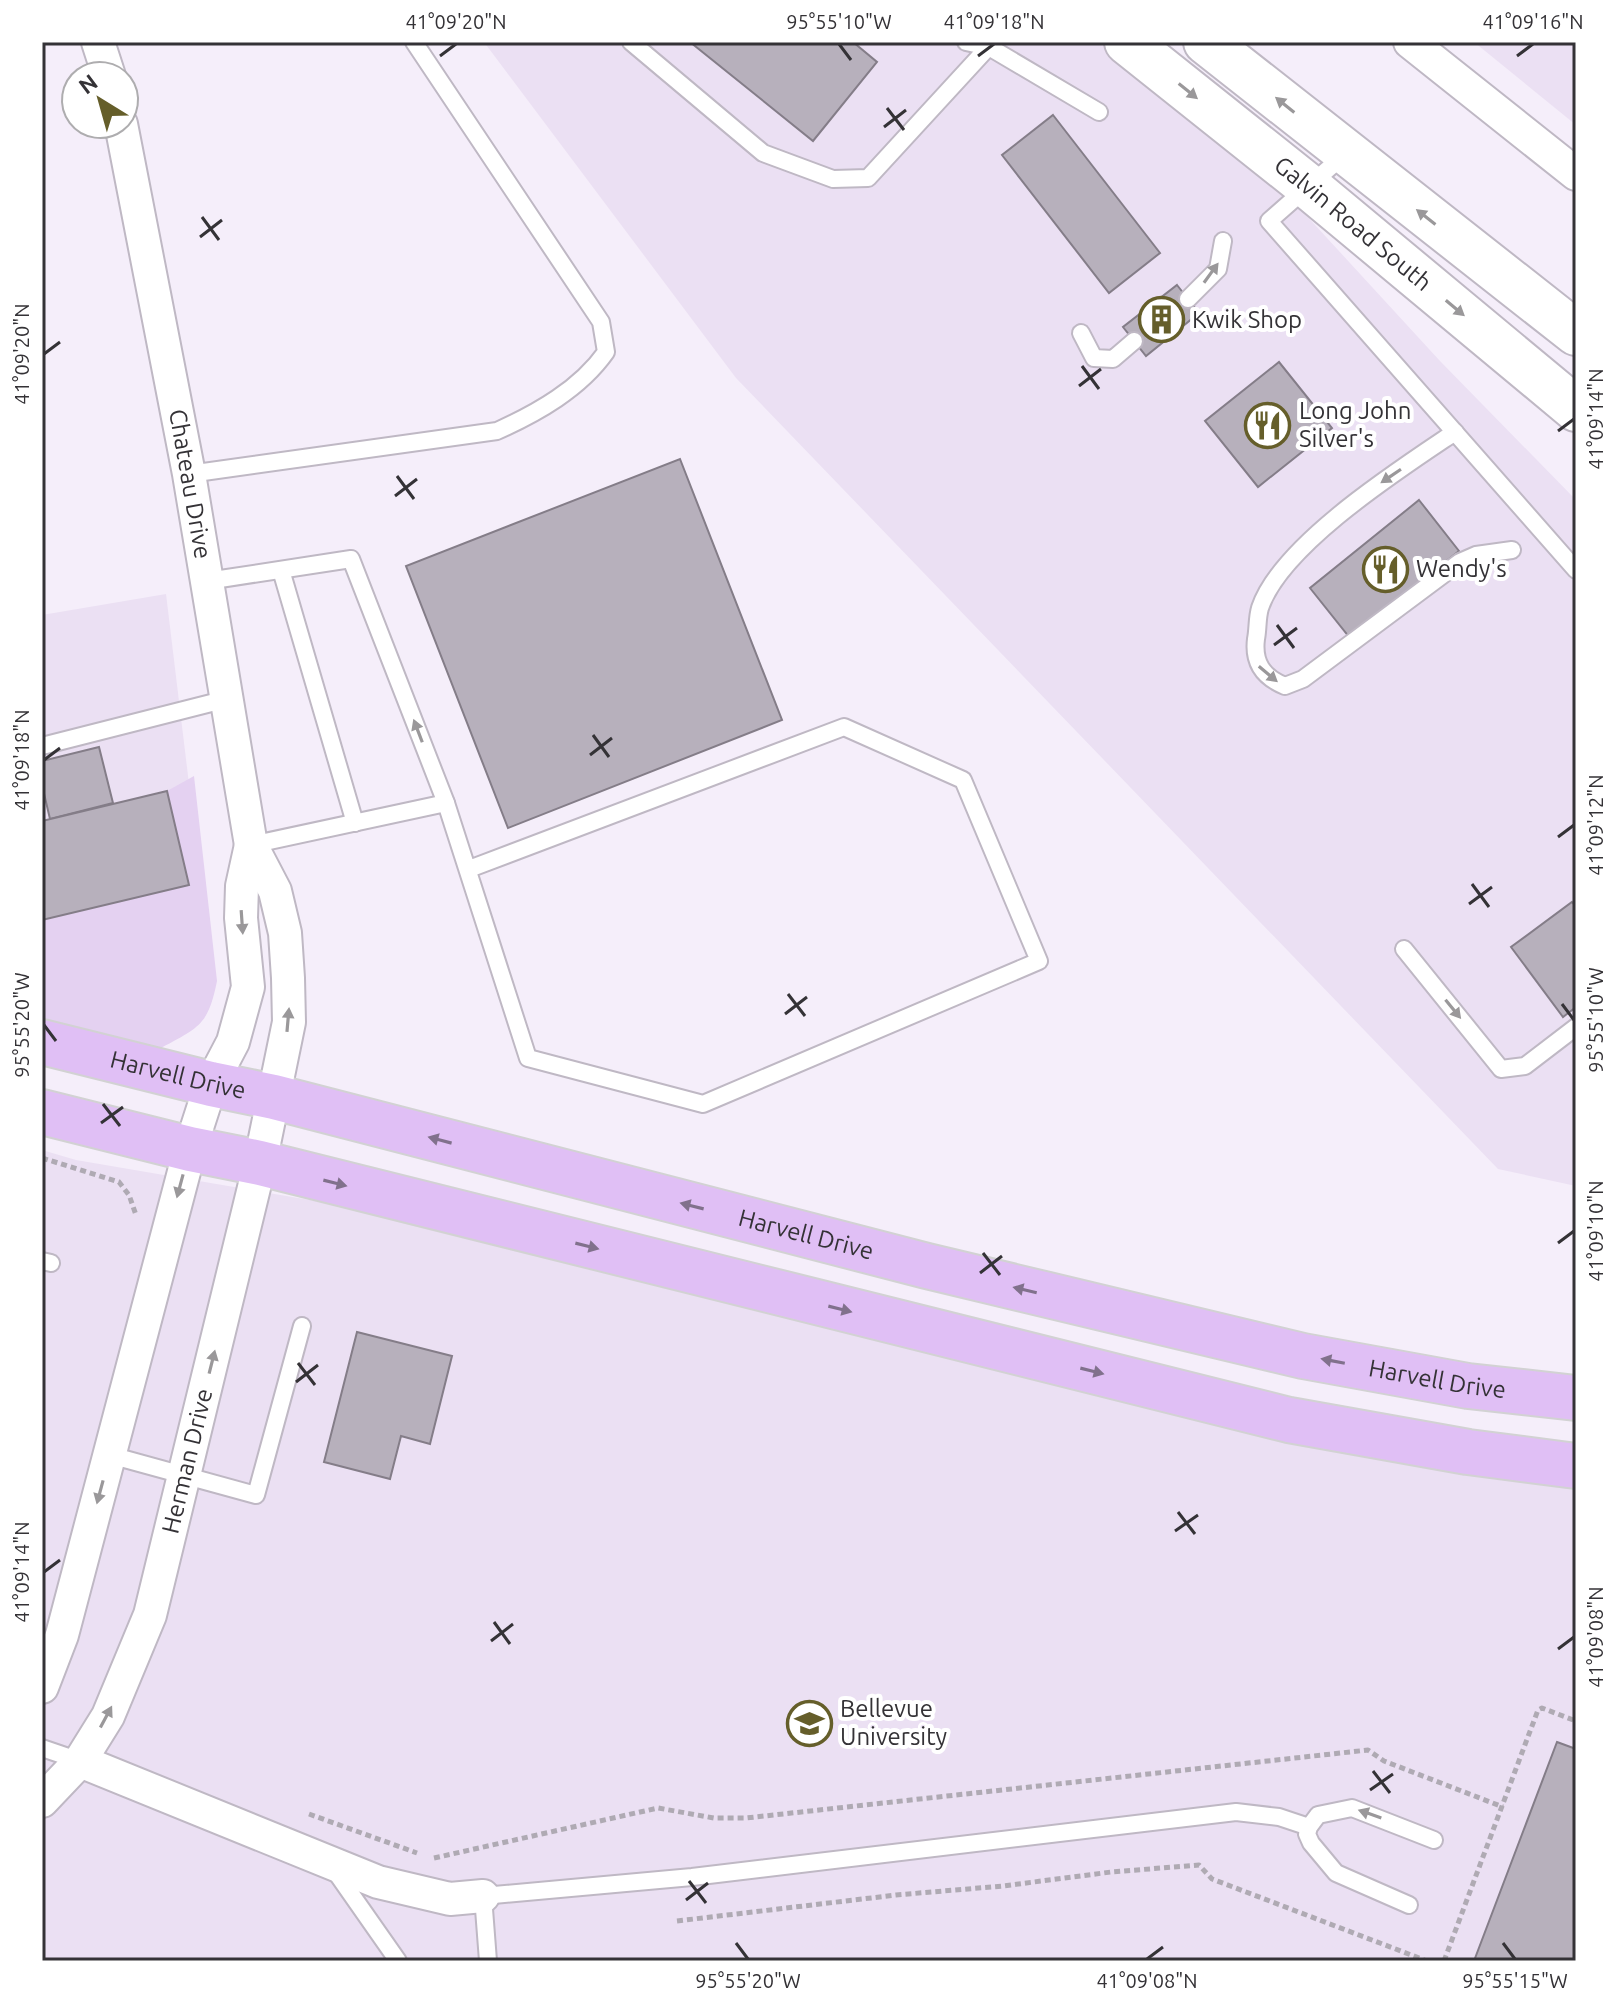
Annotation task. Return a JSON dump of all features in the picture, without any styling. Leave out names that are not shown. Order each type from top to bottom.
[{"type":"main road","name":"Galvin Road South","points":[[1127,42],[1309,187],[1576,409]]},
{"type":"main road","name":"Galvin Road South","points":[[1206,42],[1576,333]]},
{"type":"main road","name":"Harvell Drive","points":[[42,1042],[274,1097],[927,1266],[1303,1356],[1468,1386],[1576,1398]]},
{"type":"main road","points":[[42,1112],[260,1163],[1289,1420],[1468,1452],[1576,1466]]},
{"type":"street","points":[[1410,42],[1576,174]]},
{"type":"street","name":"Chateau Drive","points":[[124,140],[189,474],[251,845],[275,891],[286,948],[289,1022],[274,1097]]},
{"type":"street","name":"Chateau Drive","points":[[211,1084],[233,1042],[248,987],[241,918],[242,886],[251,845]]},
{"type":"street","points":[[42,1687],[62,1635],[190,1149],[211,1084]]},
{"type":"street","name":"Herman Drive","points":[[42,1801],[80,1761],[108,1716],[150,1615],[274,1097]]},
{"type":"street","points":[[80,1761],[378,1882],[450,1899],[483,1896]]},
{"type":"lane","points":[[189,474],[497,431],[541,410],[598,364],[606,352],[601,322],[414,42]]},
{"type":"lane","points":[[631,42],[763,153],[833,179],[868,178],[991,44]]},
{"type":"lane","points":[[966,42],[991,44],[1099,112]]},
{"type":"lane","points":[[1346,154],[1269,221],[1576,570]]},
{"type":"lane","points":[[1188,299],[1218,269],[1223,241]]},
{"type":"lane","points":[[1081,333],[1094,358],[1113,359],[1134,341]]},
{"type":"lane","points":[[1455,432],[1373,488],[1287,562],[1261,608],[1255,650],[1258,666],[1271,680],[1285,686],[1303,679],[1460,562],[1476,555],[1512,550]]},
{"type":"lane","points":[[207,581],[351,559],[446,803],[528,1058],[703,1104],[1039,961],[963,780],[844,727],[469,869]]},
{"type":"lane","points":[[281,570],[355,823]]},
{"type":"lane","points":[[42,746],[227,699]]},
{"type":"lane","points":[[251,845],[446,803]]},
{"type":"lane","points":[[1404,949],[1501,1069],[1525,1066],[1576,1027]]},
{"type":"lane","points":[[110,1455],[256,1495],[302,1326]]},
{"type":"lane","points":[[42,1748],[80,1761]]},
{"type":"lane","points":[[1409,1905],[1336,1873],[1311,1843],[1307,1834],[1309,1827],[1318,1815],[1352,1808],[1434,1840]]},
{"type":"lane","points":[[488,1961],[483,1896],[692,1877],[1236,1812],[1279,1817],[1309,1827]]},
{"type":"lane","points":[[330,1863],[398,1961]]},
{"type":"path","points":[[42,1158],[119,1182],[136,1212],[133,1227]]},
{"type":"path","points":[[1444,1961],[1538,1710],[1542,1708],[1576,1721]]},
{"type":"path","points":[[300,1811],[429,1858],[441,1858],[658,1808],[714,1818],[746,1818],[1368,1750],[1384,1761],[1503,1807]]},
{"type":"path","points":[[677,1921],[896,1895],[1199,1865],[1212,1879],[1427,1961]]},
{"type":"shaded area","points":[[484,42],[1147,42],[1440,361],[1576,500],[1576,1186],[1498,1169],[736,378]]},
{"type":"shaded area","points":[[1474,42],[1576,42],[1576,125]]},
{"type":"shaded area","points":[[166,594],[208,941],[42,1000],[42,615]]},
{"type":"shaded area","points":[[194,776],[217,981],[206,1016],[185,1035],[161,1048],[42,1020],[42,920],[189,885],[167,791]]},
{"type":"shaded area","name":"Bellevue University","points":[[42,1150],[76,1160],[369,1210],[1576,1485],[1576,1961],[42,1961]]},
{"type":"building","points":[[690,42],[853,42],[877,62],[813,141]]},
{"type":"building","name":"Kwik Shop","points":[[1053,115],[1160,253],[1109,293],[1002,155]]},
{"type":"building","name":"Kwik Shop","points":[[1177,285],[1199,313],[1146,356],[1123,327]]},
{"type":"building","name":"Long John Silver's","points":[[1279,362],[1332,428],[1258,487],[1205,421]]},
{"type":"building","points":[[680,459],[782,720],[508,828],[406,566]]},
{"type":"building","name":"Wendy's","points":[[1419,500],[1459,551],[1350,638],[1310,588]]},
{"type":"building","points":[[99,747],[113,803],[50,819],[42,785],[42,761]]},
{"type":"building","points":[[167,791],[189,885],[42,920],[42,821]]},
{"type":"building","points":[[1572,902],[1576,907],[1576,1007],[1563,1017],[1511,947]]},
{"type":"building","points":[[357,1332],[452,1356],[430,1444],[401,1436],[390,1479],[324,1462]]},
{"type":"building","points":[[1557,1742],[1576,1749],[1576,1961],[1474,1961]]},
{"type":"place","name":"Kwik Shop","points":[[1161,320]]},
{"type":"place","name":"Long John Silver's","points":[[1268,425]]},
{"type":"place","name":"Wendy's","points":[[1385,569]]},
{"type":"place","name":"Bellevue University","points":[[809,1723]]}]
